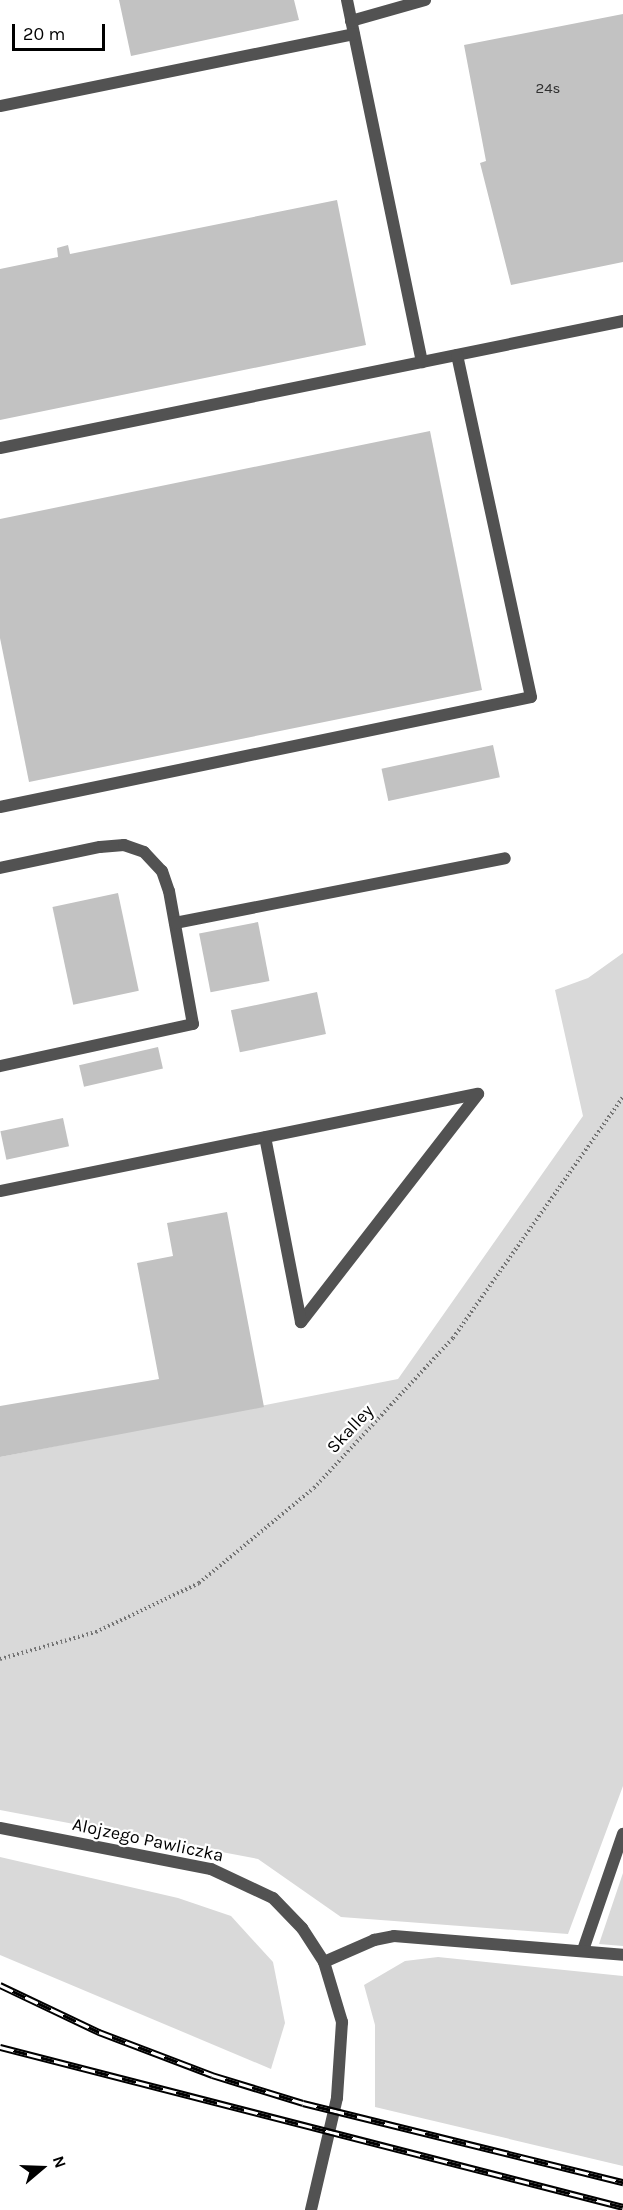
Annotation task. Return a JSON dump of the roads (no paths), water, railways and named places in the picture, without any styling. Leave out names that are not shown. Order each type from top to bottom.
[{"type":"street","points":[[347,0],[422,362]]},
{"type":"street","points":[[351,21],[424,0]]},
{"type":"street","points":[[0,106],[354,34]]},
{"type":"street","points":[[0,448],[623,321]]},
{"type":"street","points":[[0,807],[531,697],[457,355]]},
{"type":"street","points":[[0,868],[124,845],[144,852],[162,871],[175,923],[193,1024],[0,1066]]},
{"type":"street","points":[[175,923],[505,858]]},
{"type":"street","points":[[0,1191],[265,1137],[366,1117],[478,1094],[301,1322],[265,1137]]},
{"type":"street","name":"Alojzego Pawliczka","points":[[0,1828],[236,1878],[287,1912],[324,1962],[342,2022],[343,2057],[311,2210]]},
{"type":"street","points":[[583,1950],[623,1834]]},
{"type":"street","points":[[324,1962],[374,1940],[394,1936],[623,1955]]},
{"type":"railway","points":[[0,1985],[99,2032],[212,2075],[303,2103],[623,2182]]},
{"type":"railway","points":[[0,2047],[623,2207]]}]
